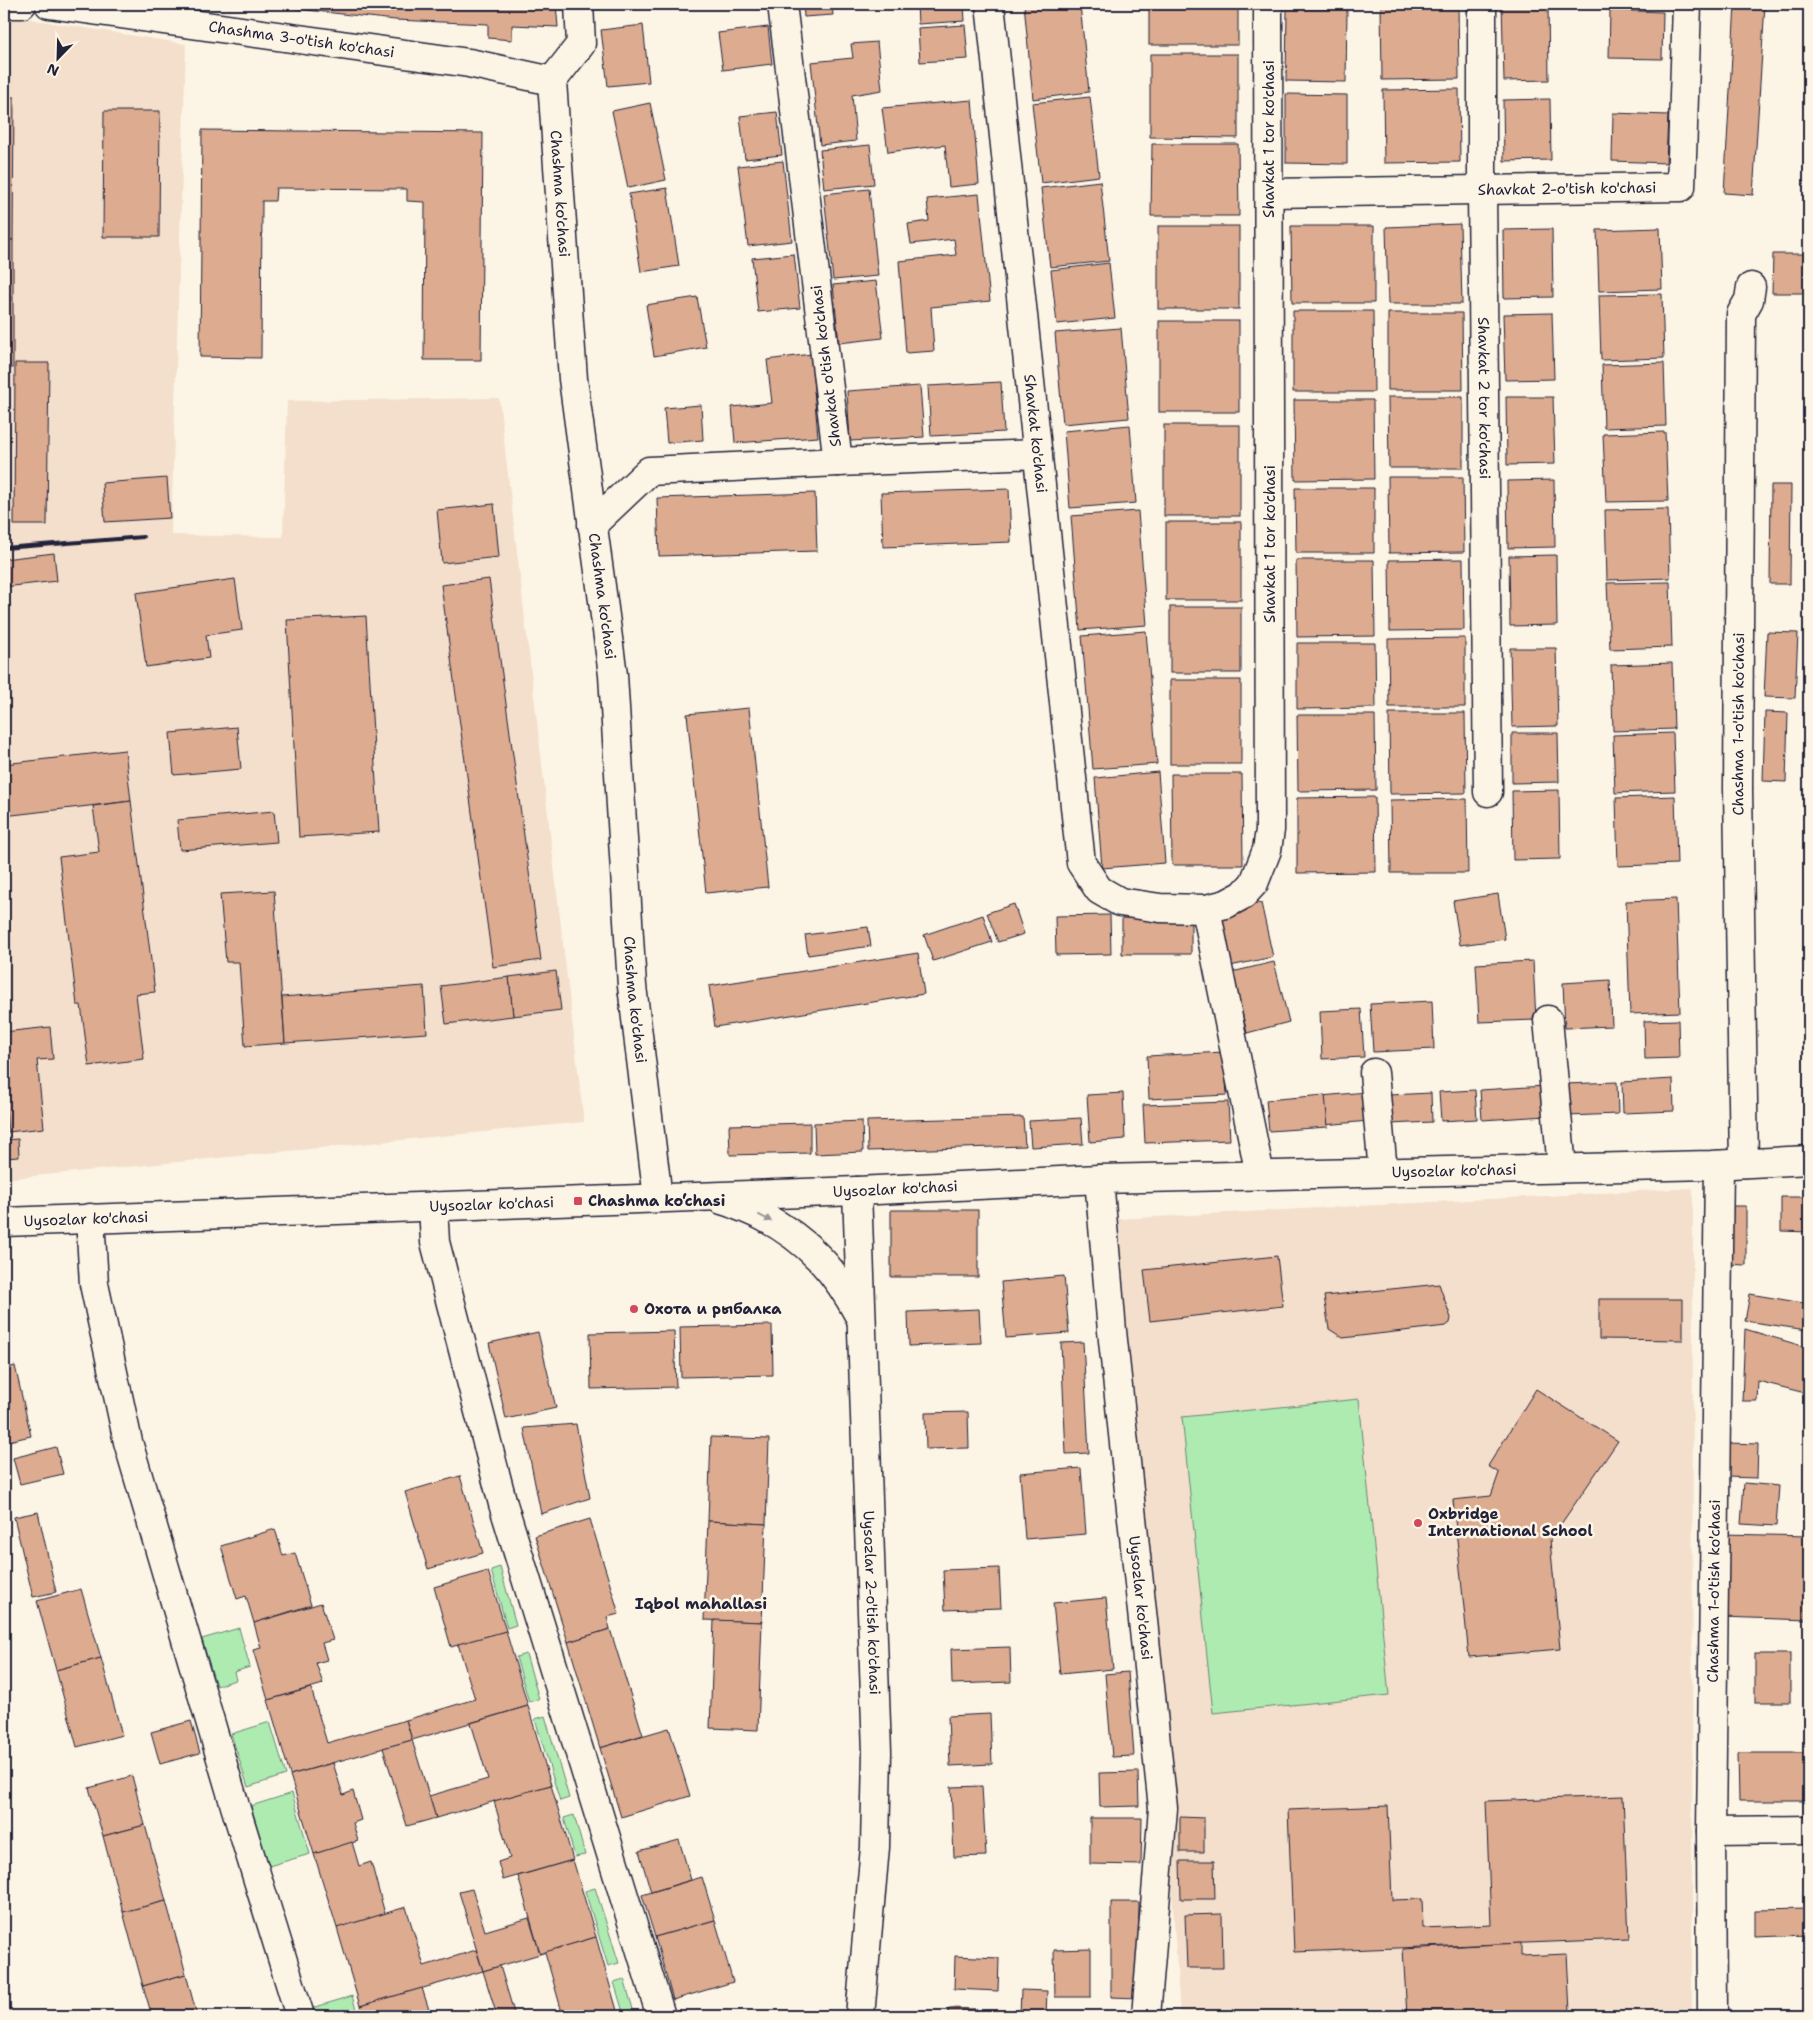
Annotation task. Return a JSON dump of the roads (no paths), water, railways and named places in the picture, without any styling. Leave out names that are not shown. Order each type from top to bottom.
[{"type":"street","points":[[4,4],[22,4]]},
{"type":"street","name":"Chashma 3-o'tish ko'chasi","points":[[49,4],[469,63],[552,82]]},
{"type":"street","points":[[552,82],[582,44],[579,4]]},
{"type":"street","name":"Shavkat o'tish ko'chasi","points":[[592,525],[649,471],[838,462],[782,4]]},
{"type":"street","name":"Shavkat ko'chasi","points":[[990,4],[1081,863]]},
{"type":"street","name":"Shavkat 1 tor ko'chasi","points":[[1081,863],[1099,890],[1120,902],[1160,908],[1206,909],[1226,904],[1243,896],[1254,883],[1267,850],[1270,830],[1270,193],[1268,4]]},
{"type":"street","name":"Shavkat 2 tor ko'chasi","points":[[1482,4],[1488,792]]},
{"type":"street","name":"Shavkat 2-o'tish ko'chasi","points":[[1270,193],[1681,187],[1687,4]]},
{"type":"street","name":"Chashma ko'chasi","points":[[552,82],[573,379],[613,675],[632,986],[658,1198]]},
{"type":"street","name":"Chashma 1-o'tish ko'chasi","points":[[1712,2016],[1711,1831],[1732,1164],[1738,789],[1741,314],[1749,300],[1751,287]]},
{"type":"street","points":[[838,462],[1038,454]]},
{"type":"street","points":[[1206,909],[1260,1175]]},
{"type":"street","points":[[1548,1020],[1562,1168]]},
{"type":"street","points":[[1374,1073],[1383,1172]]},
{"type":"street","name":"Uysozlar ko'chasi","points":[[4,1222],[857,1191],[1099,1179],[1732,1164],[1809,1160]]},
{"type":"street","name":"Uysozlar ko'chasi","points":[[1099,1179],[1113,1341],[1163,1808],[1146,2016]]},
{"type":"street","name":"Uysozlar 2-o'tish ko'chasi","points":[[857,1191],[877,1752],[875,1847],[860,2016]]},
{"type":"street","points":[[703,1196],[730,1202],[755,1213],[798,1238],[818,1255],[835,1275],[850,1297],[862,1321]]},
{"type":"street","points":[[433,1206],[435,1242],[503,1504],[661,2016]]},
{"type":"street","points":[[90,1218],[94,1284],[128,1442],[300,2016]]},
{"type":"street","points":[[1711,1831],[1809,1830]]},
{"type":"railway","points":[[4,548],[143,537]]},
{"type":"place","name":"Chashma ko‘chasi","points":[[578,1201]]},
{"type":"place","name":"Охота и рыбалка","points":[[634,1309]]},
{"type":"place","name":"Oxbridge International School","points":[[1418,1523]]},
{"type":"district","name":"Iqbol mahallasi","points":[[701,1603]]}]
